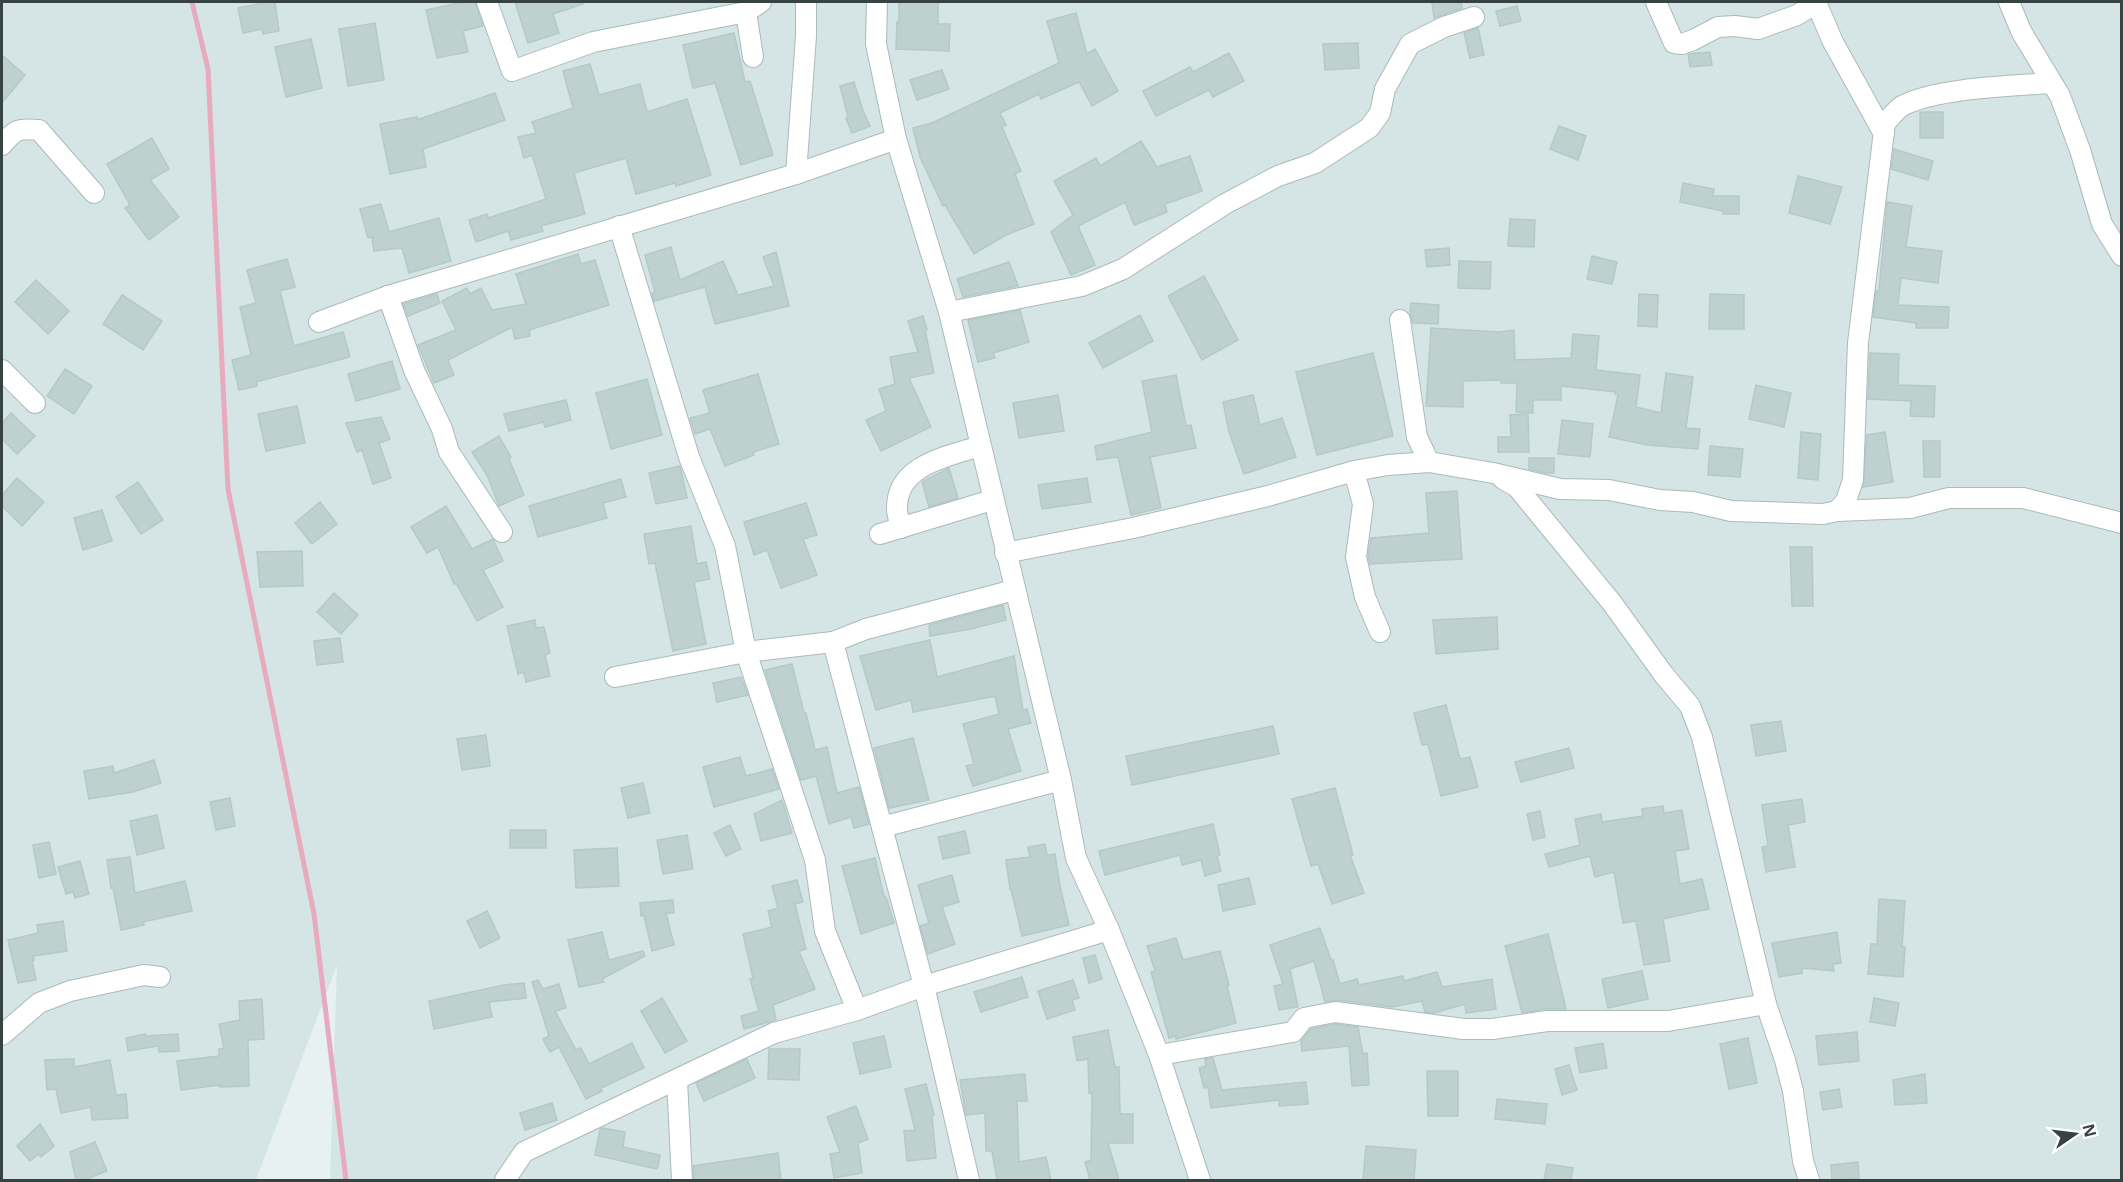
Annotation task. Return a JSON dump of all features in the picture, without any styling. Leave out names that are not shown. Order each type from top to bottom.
[{"type":"street","points":[[487,2],[512,71],[593,42],[754,7],[753,57]]},
{"type":"street","points":[[796,174],[806,36],[806,2]]},
{"type":"street","points":[[877,2],[876,44],[896,139],[949,312],[1005,553],[1062,780],[1076,858],[1109,930],[1159,1055],[1200,1180]]},
{"type":"street","points":[[1656,2],[1674,43],[1682,44],[1718,27],[1735,26],[1758,29],[1797,15],[1810,7],[1818,7],[1833,42],[1884,134]]},
{"type":"street","points":[[2009,2],[2021,31],[2060,96],[2080,150],[2102,224],[2121,256]]},
{"type":"street","points":[[949,312],[1082,286],[1123,269],[1225,204],[1278,176],[1315,163],[1369,128],[1380,113],[1385,88],[1410,44],[1444,27],[1474,17]]},
{"type":"street","points":[[1837,510],[1846,501],[1852,480],[1858,343],[1885,123],[1901,107],[1926,98],[1965,91],[2051,82]]},
{"type":"street","points":[[2,145],[11,133],[22,128],[39,130],[94,193]]},
{"type":"street","points":[[319,322],[388,296],[796,174],[896,139]]},
{"type":"street","points":[[619,226],[689,457],[725,546],[746,652],[816,860],[825,931],[857,1010]]},
{"type":"street","points":[[388,296],[414,370],[442,429],[449,452],[501,532]]},
{"type":"street","points":[[1400,320],[1417,437],[1429,462]]},
{"type":"street","points":[[2,370],[35,403]]},
{"type":"street","points":[[901,528],[897,509],[902,486],[914,470],[941,458],[980,446]]},
{"type":"street","points":[[1005,553],[1133,528],[1268,496],[1354,471],[1388,465],[1429,462],[1560,489],[1608,490],[1660,500],[1694,502],[1731,511],[1823,514],[1837,510],[1910,508],[1949,498],[2023,498],[2121,523]]},
{"type":"street","points":[[1354,471],[1363,504],[1356,557],[1365,597],[1380,632]]},
{"type":"street","points":[[1496,475],[1517,486],[1612,603],[1664,675],[1690,706],[1702,737],[1766,1004],[1793,1091],[1803,1161],[1809,1180]]},
{"type":"street","points":[[1546,521],[1560,489]]},
{"type":"street","points":[[880,534],[993,500]]},
{"type":"street","points":[[615,677],[746,652],[833,642],[866,629],[1014,590]]},
{"type":"street","points":[[833,642],[924,986],[969,1180]]},
{"type":"street","points":[[882,827],[1062,780]]},
{"type":"street","points":[[505,1180],[524,1152],[774,1033],[857,1010],[924,986],[1109,930]]},
{"type":"street","points":[[2,1035],[39,1003],[70,992],[144,975],[160,977]]},
{"type":"street","points":[[1159,1055],[1293,1032],[1304,1018],[1335,1012],[1464,1029],[1492,1029],[1547,1021],[1668,1021],[1766,1004]]},
{"type":"street","points":[[677,1080],[682,1180]]},
{"type":"shaded area","points":[[2,2],[2121,2],[2121,1180],[330,1180],[337,965],[256,1180],[2,1180]]},
{"type":"building","points":[[258,2],[275,2],[279,31],[263,34],[262,29],[243,33],[238,8],[258,4]]},
{"type":"building","points":[[463,2],[475,2],[483,26],[463,31],[468,52],[437,58],[426,10]]},
{"type":"building","points":[[515,2],[583,2],[583,4],[553,14],[559,33],[528,43]]},
{"type":"building","points":[[899,2],[938,2],[938,24],[950,24],[949,51],[896,49]]},
{"type":"building","points":[[1432,2],[1461,2],[1462,8],[1434,18]]},
{"type":"building","points":[[1517,6],[1521,21],[1500,26],[1496,11]]},
{"type":"building","points":[[1076,13],[1087,54],[1095,49],[1118,91],[1092,106],[1079,82],[1041,99],[1039,94],[1000,113],[1006,125],[1002,127],[1021,171],[1015,174],[1034,224],[1006,235],[974,254],[945,205],[943,206],[920,157],[913,128],[932,123],[1059,63],[1047,21]]},
{"type":"building","points":[[375,23],[384,80],[348,86],[339,29]]},
{"type":"building","points":[[1478,28],[1484,55],[1470,58],[1464,33]]},
{"type":"building","points":[[734,33],[745,82],[750,81],[773,155],[741,165],[715,83],[693,88],[683,45]]},
{"type":"building","points":[[311,39],[322,88],[286,97],[275,47]]},
{"type":"building","points":[[1358,43],[1359,68],[1325,70],[1323,44]]},
{"type":"building","points":[[1710,52],[1712,65],[1690,67],[1688,54]]},
{"type":"building","points":[[1229,53],[1244,81],[1213,97],[1209,90],[1156,116],[1143,91],[1190,67],[1193,72]]},
{"type":"building","points":[[2,55],[25,75],[2,103]]},
{"type":"building","points":[[590,64],[599,95],[640,84],[647,112],[687,99],[711,175],[676,186],[675,183],[636,194],[626,158],[574,173],[585,214],[541,226],[543,231],[511,240],[508,231],[476,242],[469,220],[487,214],[488,218],[546,199],[532,155],[524,158],[518,137],[536,133],[532,122],[573,108],[563,71]]},
{"type":"building","points":[[942,70],[949,89],[917,100],[910,80]]},
{"type":"building","points":[[854,82],[870,126],[852,133],[846,118],[848,117],[840,86]]},
{"type":"building","points":[[495,93],[505,120],[423,149],[426,167],[390,174],[380,124],[417,117],[417,120]]},
{"type":"building","points":[[1920,112],[1943,112],[1943,138],[1920,138]]},
{"type":"building","points":[[1559,126],[1586,136],[1578,160],[1550,149]]},
{"type":"building","points":[[152,138],[169,169],[150,180],[179,217],[149,240],[125,208],[130,205],[107,164]]},
{"type":"building","points":[[1141,141],[1157,167],[1190,156],[1202,191],[1165,204],[1167,212],[1134,225],[1125,202],[1078,226],[1095,265],[1071,275],[1051,232],[1073,215],[1054,181],[1096,158],[1100,166]]},
{"type":"building","points":[[1894,149],[1933,161],[1928,180],[1891,169]]},
{"type":"building","points":[[1798,176],[1842,187],[1830,224],[1789,213]]},
{"type":"building","points":[[1683,183],[1714,189],[1713,196],[1739,196],[1739,214],[1723,214],[1723,211],[1680,202]]},
{"type":"building","points":[[1887,202],[1912,206],[1906,247],[1942,251],[1938,283],[1901,278],[1898,305],[1949,307],[1948,328],[1916,328],[1916,323],[1873,317],[1876,291],[1879,291]]},
{"type":"building","points":[[381,204],[389,232],[439,218],[451,261],[409,273],[402,248],[374,251],[372,237],[368,238],[360,209]]},
{"type":"building","points":[[1510,219],[1535,220],[1534,247],[1508,246]]},
{"type":"building","points":[[671,247],[680,280],[723,261],[738,295],[774,286],[763,257],[776,252],[789,306],[715,324],[705,287],[654,301],[652,293],[655,292],[645,255]]},
{"type":"building","points":[[1449,248],[1450,265],[1427,267],[1425,250]]},
{"type":"building","points":[[578,254],[581,264],[595,260],[609,305],[529,330],[530,336],[515,339],[512,327],[448,360],[454,375],[434,383],[418,345],[456,330],[442,301],[467,288],[470,294],[481,288],[492,310],[526,304],[516,274]]},
{"type":"building","points":[[1592,256],[1617,262],[1612,284],[1587,279]]},
{"type":"building","points":[[287,259],[295,287],[280,291],[294,346],[343,332],[350,357],[256,382],[257,386],[239,390],[232,360],[251,355],[240,307],[256,303],[247,270]]},
{"type":"building","points":[[1459,261],[1491,262],[1490,289],[1458,288]]},
{"type":"building","points":[[1009,262],[1018,286],[963,297],[957,279]]},
{"type":"building","points":[[1204,276],[1238,340],[1202,360],[1168,296]]},
{"type":"building","points":[[36,280],[69,311],[48,334],[15,302]]},
{"type":"building","points":[[437,294],[440,303],[408,316],[403,304]]},
{"type":"building","points":[[1639,294],[1658,295],[1657,327],[1638,326]]},
{"type":"building","points":[[1710,294],[1744,295],[1744,329],[1709,329]]},
{"type":"building","points":[[122,295],[162,321],[143,350],[103,324]]},
{"type":"building","points":[[1411,303],[1439,305],[1438,324],[1413,323],[1410,314]]},
{"type":"building","points":[[1020,310],[1029,342],[993,353],[995,358],[978,362],[968,320]]},
{"type":"building","points":[[1140,315],[1153,341],[1103,368],[1089,343]]},
{"type":"building","points":[[923,316],[934,373],[909,378],[931,427],[881,451],[866,420],[886,411],[879,389],[895,384],[890,357],[918,352],[908,321]]},
{"type":"building","points":[[1431,328],[1499,332],[1514,330],[1515,360],[1571,358],[1573,334],[1599,336],[1596,370],[1640,375],[1636,407],[1661,413],[1666,373],[1693,377],[1686,428],[1700,429],[1698,449],[1647,445],[1609,437],[1618,395],[1615,394],[1616,392],[1561,386],[1561,400],[1533,400],[1533,413],[1516,412],[1517,383],[1501,383],[1501,380],[1463,381],[1463,407],[1426,406]]},
{"type":"building","points":[[1373,353],[1393,436],[1317,455],[1296,372]]},
{"type":"building","points":[[1870,353],[1899,354],[1898,385],[1935,386],[1934,417],[1910,416],[1911,401],[1868,399]]},
{"type":"building","points":[[392,361],[400,389],[356,401],[348,374]]},
{"type":"building","points":[[65,369],[92,386],[74,414],[47,396]]},
{"type":"building","points":[[758,374],[779,444],[753,452],[754,455],[725,466],[710,429],[695,434],[690,418],[710,413],[703,390]]},
{"type":"building","points":[[1176,375],[1186,426],[1191,425],[1196,448],[1150,457],[1161,508],[1131,515],[1118,457],[1097,460],[1095,446],[1152,432],[1142,381]]},
{"type":"building","points":[[647,379],[662,435],[611,449],[596,393]]},
{"type":"building","points":[[1756,385],[1791,393],[1784,427],[1749,419]]},
{"type":"building","points":[[1058,395],[1064,431],[1019,438],[1013,403]]},
{"type":"building","points":[[1253,395],[1260,425],[1282,418],[1296,457],[1244,474],[1229,432],[1223,402]]},
{"type":"building","points":[[566,400],[571,420],[545,427],[543,422],[509,431],[504,414]]},
{"type":"building","points":[[297,406],[305,443],[266,451],[258,414]]},
{"type":"building","points":[[11,413],[35,436],[17,454],[2,439],[2,423]]},
{"type":"building","points":[[1528,414],[1529,452],[1498,452],[1498,437],[1511,437],[1510,415]]},
{"type":"building","points":[[381,417],[390,439],[379,443],[391,478],[373,484],[362,450],[357,452],[346,423]]},
{"type":"building","points":[[1562,420],[1593,424],[1590,457],[1558,454]]},
{"type":"building","points":[[1801,432],[1821,434],[1818,480],[1798,478]]},
{"type":"building","points":[[1885,432],[1893,482],[1863,487],[1867,435]]},
{"type":"building","points":[[499,436],[511,457],[509,459],[524,495],[499,506],[487,475],[472,452]]},
{"type":"building","points":[[1923,441],[1940,441],[1940,477],[1924,477]]},
{"type":"building","points":[[1710,446],[1743,449],[1740,477],[1708,475]]},
{"type":"building","points":[[1529,458],[1554,458],[1554,473],[1529,469]]},
{"type":"building","points":[[680,466],[687,498],[656,504],[649,473]]},
{"type":"building","points":[[949,468],[958,498],[929,507],[922,482]]},
{"type":"building","points":[[17,478],[44,502],[22,526],[2,506],[2,495]]},
{"type":"building","points":[[1087,478],[1091,502],[1042,509],[1038,485]]},
{"type":"building","points":[[621,479],[626,497],[603,503],[607,518],[538,537],[529,506]]},
{"type":"building","points":[[138,482],[163,520],[141,534],[116,497]]},
{"type":"building","points":[[1457,491],[1462,559],[1370,564],[1368,555],[1371,538],[1429,533],[1426,493]]},
{"type":"building","points":[[320,502],[337,524],[312,544],[295,523]]},
{"type":"building","points":[[806,503],[817,535],[803,539],[817,575],[781,588],[767,550],[754,555],[744,522]]},
{"type":"building","points":[[446,506],[472,549],[493,539],[503,561],[483,570],[503,607],[477,621],[456,583],[454,584],[438,547],[427,553],[411,527]]},
{"type":"building","points":[[102,510],[112,541],[83,550],[74,518]]},
{"type":"building","points":[[691,526],[697,564],[706,562],[710,579],[694,582],[706,644],[673,651],[655,563],[649,564],[644,534]]},
{"type":"building","points":[[1790,547],[1812,547],[1813,606],[1792,606]]},
{"type":"building","points":[[302,551],[303,586],[260,587],[257,552]]},
{"type":"building","points":[[334,593],[358,615],[341,634],[317,612]]},
{"type":"building","points":[[1003,605],[1006,620],[930,636],[929,625]]},
{"type":"building","points":[[1497,617],[1498,649],[1436,654],[1433,620]]},
{"type":"building","points":[[535,620],[536,628],[544,627],[550,653],[545,655],[550,676],[526,682],[524,672],[518,674],[507,626]]},
{"type":"building","points":[[340,638],[343,662],[317,665],[314,641]]},
{"type":"building","points":[[930,640],[937,677],[1014,656],[1023,710],[1027,709],[1031,723],[1008,729],[1021,771],[973,786],[966,766],[974,764],[963,724],[999,714],[995,696],[913,712],[911,700],[876,710],[860,656]]},
{"type":"building","points":[[792,664],[815,750],[827,747],[837,793],[859,787],[869,824],[854,828],[851,817],[829,824],[816,776],[801,780],[765,670]]},
{"type":"building","points":[[741,677],[748,695],[717,702],[713,683]]},
{"type":"building","points":[[1446,705],[1460,759],[1470,757],[1478,787],[1441,796],[1428,744],[1422,745],[1414,713]]},
{"type":"building","points":[[1781,721],[1786,751],[1756,756],[1751,725]]},
{"type":"building","points":[[1273,726],[1279,754],[1132,785],[1126,756]]},
{"type":"building","points":[[486,735],[490,766],[462,770],[457,739]]},
{"type":"building","points":[[913,738],[929,800],[889,808],[874,748]]},
{"type":"building","points":[[1569,748],[1574,768],[1521,782],[1515,762]]},
{"type":"building","points":[[740,757],[746,776],[772,769],[779,789],[714,807],[703,767]]},
{"type":"building","points":[[154,760],[161,783],[133,792],[89,799],[84,771],[113,766],[114,773]]},
{"type":"building","points":[[643,783],[650,813],[628,818],[621,788]]},
{"type":"building","points":[[1335,788],[1353,855],[1350,855],[1364,893],[1332,904],[1318,864],[1311,866],[1292,799]]},
{"type":"building","points":[[230,798],[235,826],[216,830],[210,802]]},
{"type":"building","points":[[1802,799],[1805,822],[1788,825],[1795,867],[1766,872],[1762,847],[1768,846],[1762,805]]},
{"type":"building","points":[[782,800],[792,833],[761,841],[754,814]]},
{"type":"building","points":[[1663,806],[1664,813],[1682,810],[1689,849],[1675,851],[1680,884],[1702,879],[1709,909],[1663,919],[1670,961],[1644,965],[1636,921],[1623,923],[1614,872],[1595,877],[1590,856],[1549,867],[1545,854],[1580,845],[1575,819],[1601,814],[1602,822],[1643,816],[1642,809]]},
{"type":"building","points":[[1540,811],[1545,837],[1533,840],[1527,814]]},
{"type":"building","points":[[157,815],[164,848],[137,855],[130,821]]},
{"type":"building","points":[[1213,824],[1221,871],[1205,876],[1201,860],[1182,865],[1180,855],[1105,875],[1099,851]]},
{"type":"building","points":[[730,825],[741,849],[726,856],[714,833]]},
{"type":"building","points":[[510,830],[546,830],[546,848],[510,848]]},
{"type":"building","points":[[965,831],[970,853],[943,859],[938,837]]},
{"type":"building","points":[[687,835],[693,869],[663,874],[657,840]]},
{"type":"building","points":[[49,842],[56,874],[39,878],[33,845]]},
{"type":"building","points":[[1045,844],[1047,855],[1055,854],[1069,925],[1022,936],[1010,889],[1006,860],[1030,857],[1028,847]]},
{"type":"building","points":[[617,848],[619,886],[576,888],[574,850]]},
{"type":"building","points":[[130,857],[135,893],[185,881],[192,911],[143,922],[144,925],[121,930],[107,860]]},
{"type":"building","points":[[875,858],[884,897],[886,897],[894,923],[861,934],[842,866]]},
{"type":"building","points":[[80,861],[89,894],[75,898],[73,892],[66,894],[58,867]]},
{"type":"building","points":[[952,875],[959,902],[942,907],[955,944],[928,954],[920,926],[929,923],[918,885]]},
{"type":"building","points":[[1249,878],[1255,904],[1223,911],[1218,885]]},
{"type":"building","points":[[797,880],[803,902],[795,904],[806,949],[799,951],[815,989],[773,1005],[776,1020],[744,1029],[741,1016],[759,1011],[750,979],[753,978],[743,934],[772,927],[768,911],[778,908],[772,886]]},
{"type":"building","points":[[1879,899],[1905,901],[1902,946],[1905,947],[1903,977],[1868,974],[1871,944],[1877,944]]},
{"type":"building","points":[[673,900],[674,913],[666,913],[674,945],[652,951],[644,915],[641,916],[640,903]]},
{"type":"building","points":[[487,911],[500,938],[480,948],[467,921]]},
{"type":"building","points":[[63,921],[67,951],[33,956],[36,980],[18,983],[8,940],[38,933],[37,925]]},
{"type":"building","points":[[1320,928],[1340,984],[1357,979],[1359,985],[1403,976],[1404,981],[1437,972],[1442,987],[1492,979],[1496,1009],[1466,1013],[1465,1004],[1434,1013],[1425,1012],[1422,1001],[1392,1007],[1337,1000],[1325,1002],[1314,961],[1290,969],[1298,1007],[1279,1010],[1274,986],[1283,984],[1270,945]]},
{"type":"building","points":[[602,932],[609,960],[643,951],[645,956],[602,979],[604,982],[579,987],[568,940]]},
{"type":"building","points":[[1837,932],[1841,963],[1833,964],[1834,971],[1802,968],[1802,973],[1779,977],[1772,943]]},
{"type":"building","points":[[1548,934],[1566,1009],[1545,1009],[1522,1013],[1505,946]]},
{"type":"building","points":[[1176,938],[1183,960],[1220,951],[1236,1023],[1176,1039],[1176,1036],[1169,1038],[1151,972],[1155,971],[1147,946]]},
{"type":"building","points":[[1095,955],[1102,979],[1089,983],[1083,958]]},
{"type":"building","points":[[1642,971],[1648,999],[1608,1008],[1602,979]]},
{"type":"building","points":[[1022,977],[1028,997],[981,1012],[974,992]]},
{"type":"building","points":[[538,980],[543,989],[559,984],[566,1008],[555,1011],[576,1050],[581,1048],[589,1064],[632,1043],[644,1068],[601,1088],[602,1091],[586,1099],[559,1047],[550,1052],[543,1039],[549,1036],[532,982]]},
{"type":"building","points":[[1073,980],[1079,998],[1072,1000],[1075,1010],[1047,1019],[1038,991]]},
{"type":"building","points":[[524,983],[526,998],[489,1002],[492,1017],[434,1029],[429,1001]]},
{"type":"building","points":[[662,998],[687,1041],[665,1053],[641,1011]]},
{"type":"building","points":[[1874,998],[1899,1003],[1895,1026],[1870,1022]]},
{"type":"building","points":[[262,999],[264,1039],[248,1040],[249,1086],[220,1087],[220,1085],[181,1090],[177,1061],[219,1056],[219,1049],[224,1048],[219,1024],[240,1020],[239,1001]]},
{"type":"building","points":[[1335,1024],[1358,1027],[1363,1054],[1367,1053],[1369,1085],[1352,1086],[1349,1046],[1302,1051],[1301,1041],[1311,1029]]},
{"type":"building","points":[[1108,1030],[1115,1067],[1119,1067],[1120,1114],[1133,1114],[1133,1143],[1108,1143],[1119,1180],[1090,1180],[1085,1162],[1091,1160],[1092,1093],[1089,1093],[1088,1059],[1077,1061],[1073,1037]]},
{"type":"building","points":[[1857,1032],[1859,1061],[1819,1065],[1816,1036]]},
{"type":"building","points":[[145,1034],[145,1036],[178,1034],[179,1051],[159,1052],[158,1046],[128,1051],[126,1038]]},
{"type":"building","points":[[884,1036],[891,1067],[860,1074],[853,1043]]},
{"type":"building","points":[[1748,1038],[1757,1083],[1729,1089],[1720,1044]]},
{"type":"building","points":[[1603,1043],[1607,1068],[1580,1073],[1575,1048]]},
{"type":"building","points":[[769,1049],[800,1049],[799,1080],[768,1079]]},
{"type":"building","points":[[1213,1058],[1222,1090],[1306,1082],[1308,1104],[1279,1106],[1279,1100],[1211,1108],[1208,1087],[1204,1088],[1199,1068],[1206,1066],[1205,1059]]},
{"type":"building","points":[[74,1059],[74,1067],[110,1060],[116,1095],[126,1094],[128,1118],[92,1120],[91,1107],[61,1113],[56,1089],[47,1090],[45,1060]]},
{"type":"building","points":[[747,1059],[755,1078],[704,1101],[696,1083]]},
{"type":"building","points":[[1569,1065],[1577,1090],[1562,1095],[1555,1069]]},
{"type":"building","points":[[1427,1071],[1458,1071],[1458,1116],[1428,1116]]},
{"type":"building","points":[[1025,1074],[1027,1101],[1017,1101],[1019,1162],[1046,1157],[1051,1180],[997,1180],[992,1151],[986,1151],[985,1113],[966,1115],[960,1080]]},
{"type":"building","points":[[1925,1074],[1927,1103],[1895,1105],[1893,1080]]},
{"type":"building","points":[[926,1084],[934,1115],[932,1116],[936,1158],[907,1161],[904,1131],[915,1130],[905,1089]]},
{"type":"building","points":[[1839,1089],[1842,1107],[1823,1110],[1820,1092]]},
{"type":"building","points":[[1497,1099],[1547,1104],[1545,1124],[1495,1119]]},
{"type":"building","points":[[552,1103],[557,1120],[525,1130],[520,1113]]},
{"type":"building","points":[[856,1106],[868,1139],[858,1143],[862,1173],[834,1178],[830,1154],[840,1152],[827,1117]]},
{"type":"building","points":[[40,1124],[54,1146],[41,1157],[39,1154],[30,1161],[17,1146]]},
{"type":"building","points":[[600,1129],[625,1132],[623,1147],[660,1155],[658,1167],[656,1169],[595,1155]]},
{"type":"building","points":[[95,1142],[107,1171],[84,1180],[76,1180],[70,1152]]},
{"type":"building","points":[[1366,1146],[1416,1150],[1414,1180],[1363,1180]]},
{"type":"building","points":[[778,1153],[781,1180],[694,1180],[693,1166]]},
{"type":"building","points":[[1858,1162],[1859,1178],[1832,1180],[1831,1165]]},
{"type":"building","points":[[1547,1164],[1573,1168],[1571,1180],[1544,1180]]},
{"type":"waterway","points":[[192,2],[208,69],[228,489],[314,914],[346,1180]]}]
